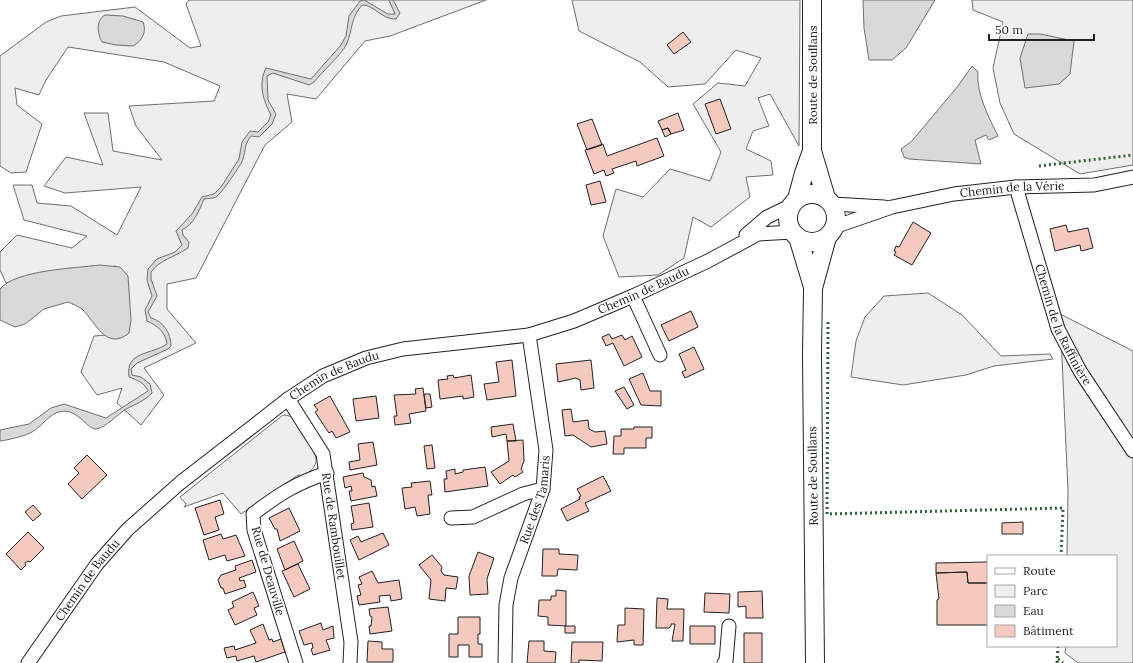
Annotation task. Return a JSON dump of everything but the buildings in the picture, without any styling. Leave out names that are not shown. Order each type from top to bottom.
[{"type":"main road","name":"Route de Soullans","points":[[812,0],[812,151],[829,201]]},
{"type":"main road","name":"Route de Soullans","points":[[794,202],[812,151]]},
{"type":"main road","points":[[811,194],[829,201],[837,216],[831,232],[812,242],[796,235],[788,219],[794,202],[811,194]]},
{"type":"main road","name":"Route de Soullans","points":[[815,663],[812,354],[814,288],[831,232]]},
{"type":"main road","name":"Route de Soullans","points":[[796,235],[814,288]]},
{"type":"street","name":"Chemin de la Vérie","points":[[831,232],[892,207],[954,194],[1016,187],[1094,185],[1133,177]]},
{"type":"street","name":"Chemin de la Raffinière","points":[[1016,187],[1058,329],[1080,371],[1133,451]]},
{"type":"street","name":"Chemin de la Vérie","points":[[829,201],[892,207]]},
{"type":"street","name":"Chemin de Baudu","points":[[734,245],[768,217],[794,202]]},
{"type":"street","name":"Chemin de Baudu","points":[[28,663],[97,564],[128,529],[180,483],[288,399],[323,376],[366,358],[403,349],[529,335],[574,321],[633,296],[708,261],[734,245],[758,234],[796,235]]},
{"type":"street","points":[[633,296],[660,355]]},
{"type":"street","name":"Rue des Tamaris","points":[[505,663],[506,605],[511,578],[543,489],[546,450],[529,335]]},
{"type":"street","name":"Rue de Rambouillet","points":[[288,399],[324,454],[351,642],[350,663]]},
{"type":"street","name":"Rue de Deauville","points":[[296,663],[254,530],[253,514],[277,495],[303,481],[327,473]]},
{"type":"street","points":[[451,518],[473,517],[523,494],[543,489]]},
{"type":"street","points":[[724,663],[726,661],[728,626]]},
{"type":"green space","points":[[189,0],[486,0],[390,36],[365,41],[316,99],[287,94],[292,122],[265,145],[196,278],[167,284],[167,309],[196,343],[144,368],[164,395],[141,425],[117,403],[122,388],[97,395],[81,372],[94,336],[129,333],[116,266],[6,283],[0,270],[0,252],[17,235],[72,248],[87,236],[24,220],[13,185],[32,185],[37,203],[71,206],[117,235],[141,187],[65,193],[44,186],[66,157],[103,165],[84,113],[108,113],[113,151],[162,160],[136,126],[129,106],[214,101],[220,86],[164,62],[68,47],[46,80],[39,95],[15,88],[17,105],[42,124],[26,172],[11,173],[0,166],[0,56],[46,22],[61,16],[135,7],[190,48],[201,46],[186,4]]},
{"type":"green space","points":[[572,0],[800,0],[799,146],[770,94],[758,98],[769,126],[753,131],[746,149],[771,161],[773,175],[746,177],[750,197],[711,227],[693,217],[684,258],[658,275],[619,277],[603,236],[616,189],[643,197],[670,169],[710,181],[721,152],[693,104],[718,83],[745,86],[761,58],[736,50],[705,84],[668,87],[640,62],[579,31]]},
{"type":"green space","points":[[972,0],[1133,0],[1133,165],[1080,174],[1014,134],[1000,103],[993,68],[1003,22],[973,10]]},
{"type":"green space","points":[[928,293],[962,315],[1001,356],[1050,354],[1053,359],[994,366],[966,375],[903,385],[851,377],[856,341],[865,317],[884,296]]},
{"type":"green space","points":[[1060,314],[1133,351],[1133,663],[1078,663],[1065,653],[1066,647],[1117,647],[1117,555],[1067,555],[1068,491]]},
{"type":"green space","points":[[283,415],[292,417],[308,439],[316,458],[314,467],[311,470],[304,476],[298,475],[241,514],[223,493],[184,507],[186,504],[180,497]]},
{"type":"water","points":[[364,0],[388,14],[395,14],[389,0],[393,0],[400,13],[396,19],[391,19],[366,5],[362,5],[355,15],[345,47],[314,82],[309,85],[273,73],[267,76],[268,100],[276,114],[272,124],[259,137],[251,136],[246,145],[242,162],[235,173],[216,197],[204,199],[193,221],[182,230],[183,235],[189,242],[188,248],[158,264],[151,272],[151,279],[157,296],[148,312],[151,318],[166,328],[170,337],[171,346],[168,349],[137,363],[131,369],[132,375],[141,377],[150,384],[152,393],[143,400],[126,409],[100,428],[93,428],[75,414],[63,411],[56,413],[29,433],[16,438],[0,441],[0,430],[29,424],[51,408],[64,404],[106,418],[148,391],[143,384],[129,377],[131,362],[140,355],[161,348],[167,344],[165,336],[160,330],[147,321],[145,310],[152,296],[147,280],[148,269],[157,259],[175,252],[182,245],[176,231],[192,214],[202,197],[214,194],[221,187],[239,159],[242,142],[250,131],[258,132],[268,122],[271,115],[262,92],[262,80],[266,68],[311,79],[341,45],[346,36],[349,16],[360,1]]},
{"type":"water","points":[[863,0],[935,0],[906,48],[892,60],[869,60],[864,28]]},
{"type":"water","points":[[105,15],[123,16],[143,22],[144,33],[139,42],[133,46],[102,42],[98,27],[100,20]]},
{"type":"water","points":[[1028,34],[1040,34],[1074,41],[1070,74],[1059,84],[1025,88],[1020,58]]},
{"type":"water","points":[[972,66],[978,72],[981,97],[998,136],[989,140],[986,135],[975,140],[981,164],[909,159],[904,157],[901,149],[912,141],[958,86]]},
{"type":"water","points":[[100,265],[120,267],[128,276],[131,320],[129,333],[121,338],[114,339],[107,337],[82,309],[68,302],[44,309],[25,324],[15,327],[0,320],[0,289],[8,283],[32,274],[47,271]]},
{"type":"hedge","points":[[1039,166],[1133,155]]},
{"type":"hedge","points":[[828,322],[827,514],[1063,508],[1061,555]]},
{"type":"hedge","points":[[1057,663],[1058,647]]},
{"type":"hedge","points":[[1058,659],[1063,663]]}]
